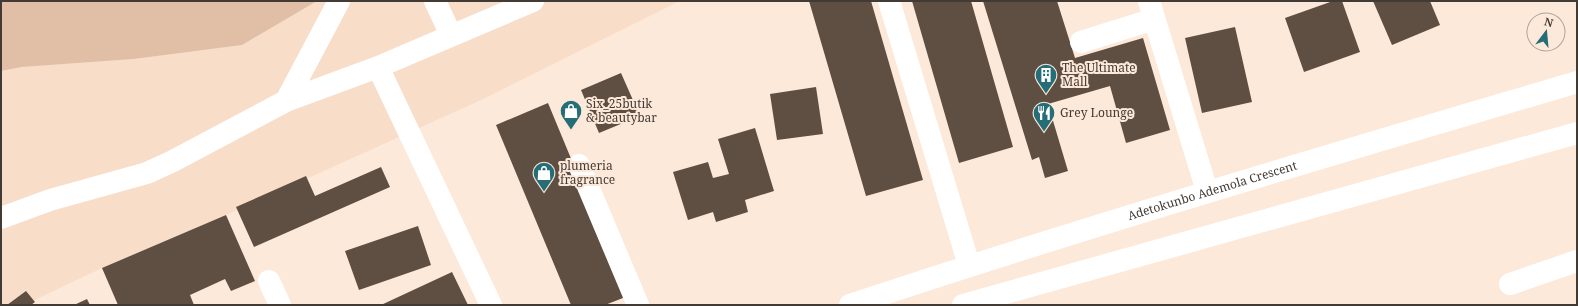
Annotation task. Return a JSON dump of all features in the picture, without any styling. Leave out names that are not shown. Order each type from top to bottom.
[{"type":"main road","points":[[286,101],[339,1]]},
{"type":"main road","points":[[435,1],[451,35]]},
{"type":"main road","points":[[1,218],[50,200],[147,173],[173,161],[286,101],[378,67],[533,1]]},
{"type":"main road","points":[[889,1],[969,266]]},
{"type":"main road","points":[[1081,42],[1152,10],[1207,191]]},
{"type":"main road","points":[[378,67],[491,305]]},
{"type":"main road","name":"Adetokunbo Ademola Crescent","points":[[850,305],[1207,191],[1577,82]]},
{"type":"main road","points":[[963,305],[1577,132]]},
{"type":"main road","points":[[579,165],[638,305]]},
{"type":"main road","points":[[1510,284],[1577,261]]},
{"type":"main road","points":[[269,281],[280,305]]},
{"type":"shaded area","points":[[1,1],[317,1],[242,45],[134,59],[22,67],[1,71]]},
{"type":"shaded area","points":[[317,1],[680,1],[479,101],[226,215],[102,268],[24,305],[1,305],[1,71],[22,67],[134,59],[242,45]]},
{"type":"building","points":[[809,1],[871,1],[923,180],[866,196]]},
{"type":"building","points":[[912,1],[971,1],[1013,147],[959,163]]},
{"type":"building","name":"The Ultimate Mall","points":[[983,1],[1057,1],[1075,58],[1143,38],[1170,130],[1126,143],[1110,86],[1048,104],[1068,171],[1045,178],[1039,157],[1032,160]]},
{"type":"building","points":[[1333,1],[1342,1],[1360,52],[1304,72],[1285,18]]},
{"type":"building","points":[[1373,1],[1430,1],[1440,25],[1392,45]]},
{"type":"building","points":[[1235,27],[1252,102],[1202,113],[1185,38]]},
{"type":"building","points":[[621,73],[640,116],[599,133],[581,90]]},
{"type":"building","points":[[816,87],[823,134],[777,140],[770,94]]},
{"type":"building","points":[[548,103],[628,296],[605,305],[571,305],[496,125]]},
{"type":"building","points":[[755,128],[774,191],[745,200],[748,212],[716,222],[713,212],[688,220],[673,172],[708,162],[713,178],[729,174],[718,139]]},
{"type":"building","points":[[381,167],[390,187],[254,247],[236,207],[306,176],[315,196]]},
{"type":"building","points":[[226,215],[255,281],[231,291],[225,279],[190,295],[194,305],[118,305],[102,268]]},
{"type":"building","points":[[418,226],[431,265],[359,290],[345,251]]},
{"type":"building","points":[[452,272],[468,305],[381,305]]},
{"type":"building","points":[[26,291],[35,302],[31,305],[7,305]]},
{"type":"building","points":[[87,299],[90,305],[74,305]]},
{"type":"place","name":"The Ultimate Mall","points":[[1046,94]]},
{"type":"place","name":"Six_25butik & beautybar","points":[[571,130]]},
{"type":"place","name":"Grey Lounge","points":[[1044,132]]},
{"type":"place","name":"plumeria fragrance","points":[[544,192]]}]
